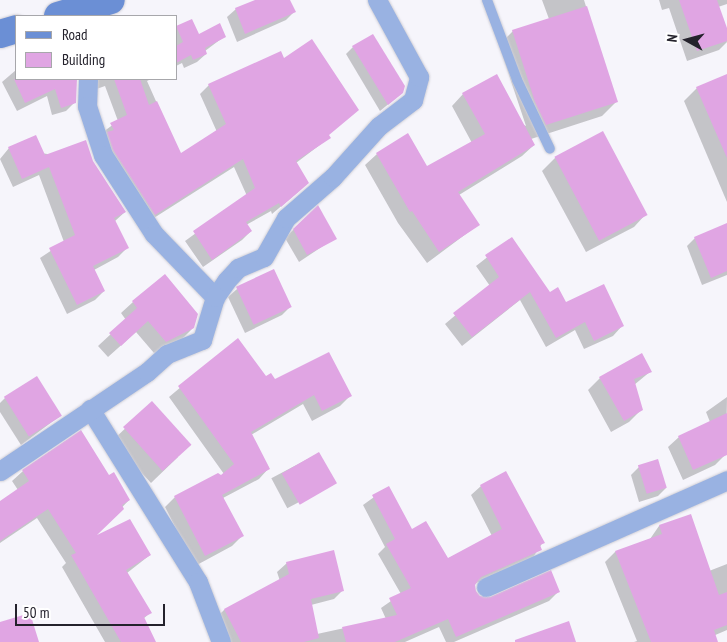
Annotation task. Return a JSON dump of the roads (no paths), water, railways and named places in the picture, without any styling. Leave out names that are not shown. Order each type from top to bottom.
[{"type":"main road","points":[[63,15],[95,8]]},
{"type":"main road","points":[[0,34],[15,29]]},
{"type":"street","points":[[0,471],[147,372],[166,354],[202,340],[215,297],[238,268],[264,256],[286,218],[333,177],[378,126],[413,100],[419,77],[377,0]]},
{"type":"street","points":[[88,80],[87,106],[103,155],[154,234],[215,297]]},
{"type":"street","points":[[90,409],[198,582],[221,642]]},
{"type":"street","points":[[486,587],[727,480]]},
{"type":"lane","points":[[488,0],[517,80],[550,149]]}]
